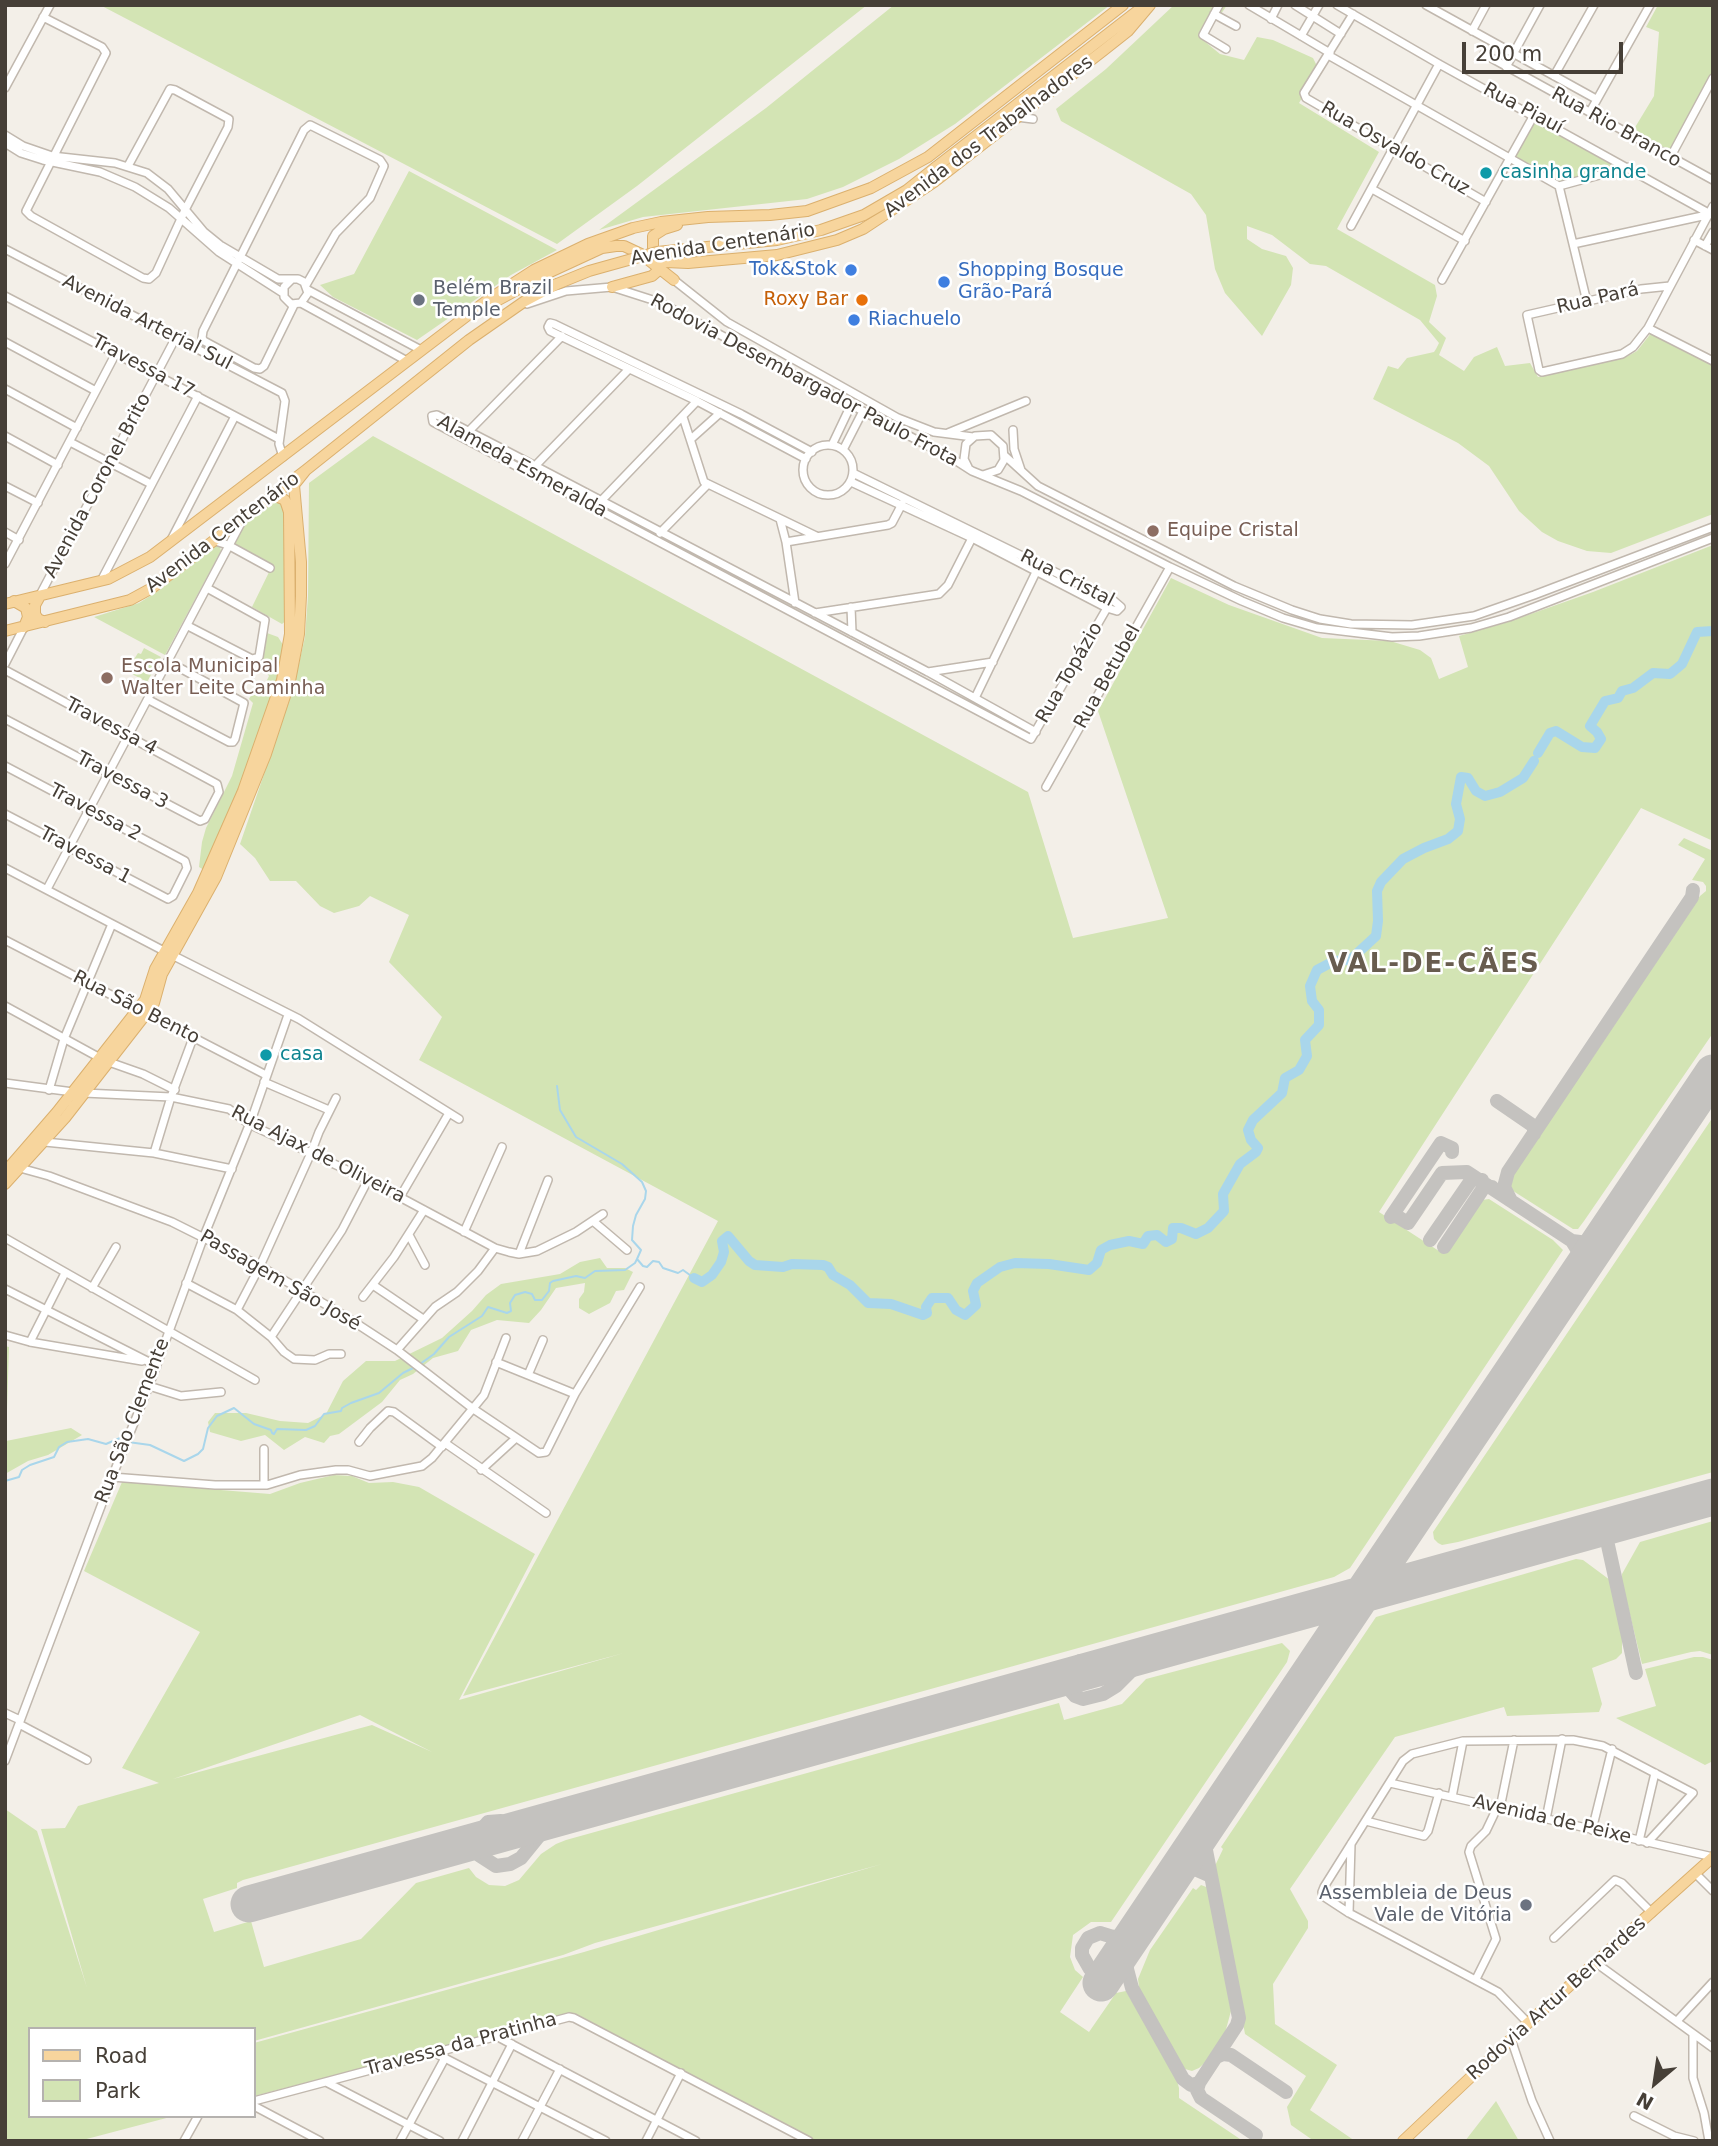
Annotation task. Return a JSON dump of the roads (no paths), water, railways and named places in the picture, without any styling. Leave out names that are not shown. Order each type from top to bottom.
[{"type":"main road","name":"Avenida Centenário","points":[[10,603],[101,581],[138,565],[168,545],[505,287],[545,264],[588,244],[661,222],[770,215],[824,207],[899,174],[928,157],[1123,5]]},
{"type":"main road","name":"Avenida Centenário","points":[[7,631],[139,596],[215,541],[469,340],[516,307],[556,284],[589,271],[657,252],[777,240],[821,230],[864,215],[907,190],[1144,5]]},
{"type":"main road","name":"Avenida dos Trabalhadores","points":[[688,263],[794,252],[863,229],[934,182],[1040,100],[1128,30],[1150,5]]},
{"type":"main road","points":[[688,263],[659,259],[653,248],[653,236],[671,226],[708,217]]},
{"type":"main road","name":"Avenida Centenário","points":[[461,321],[550,272],[602,248],[624,246]]},
{"type":"main road","name":"Rodovia Desembargador Paulo Frota","points":[[624,246],[641,254],[674,280]]},
{"type":"main road","points":[[674,280],[672,275],[676,268],[688,263]]},
{"type":"main road","points":[[612,287],[652,276],[660,269]]},
{"type":"main road","points":[[11,1166],[45,1142],[142,1012],[151,977],[207,897],[216,877],[263,764],[290,681],[299,634],[301,596],[301,562],[294,485],[306,470]]},
{"type":"main road","points":[[168,953],[198,893],[251,771],[282,680],[290,634],[289,512],[285,500],[273,495]]},
{"type":"main road","points":[[40,596],[35,614],[45,622]]},
{"type":"main road","points":[[10,603],[26,608],[28,617],[24,627]]},
{"type":"main road","points":[[5,1184],[11,1166],[79,1093]]},
{"type":"main road","name":"Rodovia Artur Bernardes","points":[[1403,2141],[1528,2023],[1713,1857]]},
{"type":"street","points":[[1219,5],[1203,35],[1226,49]]},
{"type":"street","points":[[1249,5],[1417,106],[1559,186],[1629,167]]},
{"type":"street","points":[[1271,19],[1278,5]]},
{"type":"street","points":[[1295,5],[1341,33]]},
{"type":"street","points":[[1301,36],[1319,5]]},
{"type":"street","name":"Rua Piauí","points":[[1337,5],[1710,212]]},
{"type":"street","points":[[1472,31],[1486,5]]},
{"type":"street","points":[[1506,66],[1540,5]]},
{"type":"street","points":[[1555,76],[1594,5]]},
{"type":"street","points":[[1590,112],[1650,5]]},
{"type":"street","points":[[5,88],[48,6]]},
{"type":"street","name":"Rua Rio Branco","points":[[1430,6],[1596,99]]},
{"type":"street","points":[[1214,15],[1236,26]]},
{"type":"street","points":[[1329,54],[1353,15]]},
{"type":"street","points":[[43,17],[102,47],[106,53],[27,205],[27,212],[143,278],[151,278],[156,274],[229,121],[227,117],[170,89],[128,166]]},
{"type":"street","name":"Rua Osvaldo Cruz","points":[[1329,54],[1304,96],[1486,202]]},
{"type":"street","name":"Rua Rio Branco","points":[[1483,54],[1670,159],[1713,180]]},
{"type":"street","points":[[1351,226],[1439,64]]},
{"type":"street","points":[[1670,159],[1713,78]]},
{"type":"street","points":[[1017,117],[1036,117],[1040,100]]},
{"type":"street","points":[[1442,280],[1534,115]]},
{"type":"street","points":[[310,125],[380,160],[384,166],[370,198],[336,233],[307,287],[308,296],[298,304],[261,369],[254,368],[204,341],[202,333],[304,130],[310,125]]},
{"type":"street","points":[[5,135],[51,158],[115,163],[147,173],[163,184],[183,214]]},
{"type":"street","points":[[5,143],[21,152],[51,158],[117,179],[183,214],[239,261],[283,293],[288,302],[322,314],[407,361]]},
{"type":"street","points":[[1559,186],[1587,302]]},
{"type":"street","points":[[1372,189],[1465,241]]},
{"type":"street","points":[[1573,244],[1710,212]]},
{"type":"street","points":[[1710,212],[1648,328],[1713,361]]},
{"type":"street","points":[[1694,240],[1709,248],[1713,232]]},
{"type":"street","name":"Avenida Arterial Sul","points":[[5,249],[279,391],[285,399],[279,439]]},
{"type":"street","points":[[239,261],[278,279],[301,281],[329,301],[421,350]]},
{"type":"street","points":[[283,293],[284,287],[291,280]]},
{"type":"street","name":"Rodovia Desembargador Paulo Frota","points":[[674,280],[727,322],[898,418],[924,429],[973,437]]},
{"type":"street","name":"Rua Pará","points":[[1648,328],[1633,347],[1622,354],[1541,372],[1527,316],[1641,289],[1670,286]]},
{"type":"street","name":"Rodovia Desembargador Paulo Frota","points":[[516,307],[566,291],[612,287],[659,302],[968,468]]},
{"type":"street","name":"Travessa 17","points":[[5,296],[279,439]]},
{"type":"street","points":[[322,314],[329,301]]},
{"type":"street","points":[[806,460],[661,381],[595,348],[549,330],[549,326],[554,324],[595,348],[629,369],[661,381],[741,414],[812,452]]},
{"type":"street","points":[[469,431],[562,336]]},
{"type":"street","points":[[389,351],[398,338]]},
{"type":"street","name":"Avenida Coronel Brito","points":[[40,596],[175,339]]},
{"type":"street","points":[[5,342],[96,391]]},
{"type":"street","points":[[5,564],[116,353]]},
{"type":"street","points":[[535,466],[629,369]]},
{"type":"street","points":[[815,386],[817,379],[827,384],[833,383]]},
{"type":"street","points":[[5,389],[77,428]]},
{"type":"street","points":[[101,581],[198,396]]},
{"type":"street","points":[[601,501],[698,401]]},
{"type":"street","points":[[947,433],[1026,401]]},
{"type":"street","points":[[832,445],[851,405]]},
{"type":"street","points":[[843,450],[863,411]]},
{"type":"street","points":[[691,439],[720,413]]},
{"type":"street","name":"Alameda Esmeralda","points":[[1034,736],[928,672],[815,613],[688,552],[660,533],[626,519],[601,501],[563,486],[535,466],[498,451],[432,421],[432,416],[435,414],[469,431],[498,451],[960,702],[1034,736]]},
{"type":"street","points":[[736,422],[741,414]]},
{"type":"street","points":[[168,545],[235,416]]},
{"type":"street","points":[[683,417],[702,479],[816,536]]},
{"type":"street","points":[[1013,430],[1014,449],[1023,474]]},
{"type":"street","points":[[983,475],[998,470],[1004,455],[1003,446],[996,438],[986,434],[973,437],[966,444],[963,454],[968,468],[983,475],[1044,502],[1170,567],[1283,618],[1317,628],[1392,637],[1471,628],[1510,617],[1713,538]]},
{"type":"street","points":[[5,436],[58,465]]},
{"type":"street","points":[[279,439],[283,457]]},
{"type":"street","points":[[70,442],[150,484]]},
{"type":"street","points":[[832,445],[843,450],[851,460],[851,482],[838,493],[821,494],[814,490],[804,476],[806,460],[818,448],[832,445]]},
{"type":"street","points":[[1004,455],[1038,485],[1234,586],[1308,615],[1350,624],[1412,625],[1474,615],[1713,527]]},
{"type":"street","name":"Rua Cristal","points":[[851,482],[939,519],[1036,572],[1073,586],[1122,606],[1117,611],[1107,608],[1073,586],[853,473]]},
{"type":"street","points":[[660,533],[708,484]]},
{"type":"street","points":[[5,486],[38,503]]},
{"type":"street","points":[[786,542],[888,526],[902,504]]},
{"type":"street","points":[[47,889],[244,517]]},
{"type":"street","points":[[780,519],[795,603]]},
{"type":"street","points":[[5,532],[19,540]]},
{"type":"street","points":[[815,613],[939,594],[948,585],[972,538]]},
{"type":"street","points":[[215,541],[228,545],[270,568]]},
{"type":"street","name":"Rua Betubel","points":[[1046,787],[1170,567]]},
{"type":"street","points":[[975,698],[1036,572]]},
{"type":"street","points":[[188,626],[252,659],[259,657],[265,620],[207,588]]},
{"type":"street","points":[[780,606],[783,597]]},
{"type":"street","points":[[851,607],[852,632]]},
{"type":"street","name":"Rua Topázio","points":[[1034,736],[1107,608]]},
{"type":"street","points":[[5,664],[24,627]]},
{"type":"street","points":[[7,631],[16,644]]},
{"type":"street","points":[[855,646],[860,636]]},
{"type":"street","points":[[149,700],[229,742],[235,739],[244,703],[169,662]]},
{"type":"street","points":[[928,672],[993,662]]},
{"type":"street","name":"Travessa 4","points":[[5,670],[217,784]]},
{"type":"street","points":[[960,702],[965,693]]},
{"type":"street","name":"Travessa 3","points":[[5,719],[200,821],[205,819],[219,792],[217,784]]},
{"type":"street","name":"Travessa 2","points":[[5,766],[185,862],[187,868],[173,896],[165,898]]},
{"type":"street","name":"Travessa 1","points":[[5,814],[165,898]]},
{"type":"street","points":[[5,868],[299,1019],[459,1119]]},
{"type":"street","points":[[49,1090],[64,1039],[112,924]]},
{"type":"street","name":"Rua São Bento","points":[[5,940],[329,1110]]},
{"type":"street","points":[[5,1006],[105,1060],[143,1074],[173,1093]]},
{"type":"street","name":"Rua São Clemente","points":[[5,1761],[288,1015]]},
{"type":"street","points":[[154,1153],[193,1038]]},
{"type":"street","name":"Rua Ajax de Oliveira","points":[[5,1083],[79,1093],[173,1093],[229,1109],[248,1124],[400,1197],[495,1248],[519,1254]]},
{"type":"street","points":[[237,1310],[260,1266],[336,1098]]},
{"type":"street","points":[[400,1197],[449,1112]]},
{"type":"street","points":[[45,1142],[154,1153],[232,1168]]},
{"type":"street","points":[[464,1231],[502,1147]]},
{"type":"street","name":"Passagem São José","points":[[11,1166],[172,1222],[260,1266],[397,1350],[472,1408],[539,1453],[546,1452],[575,1394]]},
{"type":"street","points":[[519,1254],[548,1180]]},
{"type":"street","points":[[271,1337],[342,1230],[368,1181]]},
{"type":"street","points":[[363,1297],[410,1235],[424,1210]]},
{"type":"street","points":[[519,1254],[537,1251],[603,1214]]},
{"type":"street","points":[[593,1221],[627,1250]]},
{"type":"street","points":[[410,1235],[425,1265]]},
{"type":"street","points":[[5,1238],[255,1380]]},
{"type":"street","points":[[92,1288],[116,1247]]},
{"type":"street","points":[[397,1350],[435,1307],[457,1292],[478,1271],[495,1248]]},
{"type":"street","points":[[30,1342],[65,1273]]},
{"type":"street","points":[[187,1283],[237,1310],[285,1352],[299,1360],[315,1360],[329,1354],[341,1354]]},
{"type":"street","points":[[373,1285],[424,1319]]},
{"type":"street","points":[[496,1362],[575,1394],[640,1287]]},
{"type":"street","points":[[5,1289],[157,1366]]},
{"type":"street","points":[[5,1335],[30,1342],[147,1362]]},
{"type":"street","points":[[112,1477],[215,1485],[264,1485],[300,1475],[336,1470],[348,1470],[366,1476],[417,1468],[432,1458],[484,1395],[506,1338]]},
{"type":"street","points":[[528,1375],[542,1339]]},
{"type":"street","points":[[149,1386],[181,1396],[220,1392]]},
{"type":"street","points":[[359,1442],[386,1411],[394,1412],[546,1513]]},
{"type":"street","points":[[481,1470],[516,1438]]},
{"type":"street","points":[[264,1449],[264,1485]]},
{"type":"street","points":[[5,1713],[87,1760]]},
{"type":"street","points":[[1476,1979],[1496,1940],[1469,1852],[1471,1846],[1486,1831],[1499,1808],[1514,1740]]},
{"type":"street","points":[[1546,1819],[1562,1740]]},
{"type":"street","points":[[1528,2023],[1498,1992],[1327,1900],[1322,1892],[1352,1842],[1408,1756],[1463,1741],[1562,1740],[1584,1741],[1612,1749],[1693,1793],[1643,1842]]},
{"type":"street","points":[[1452,1797],[1463,1741]]},
{"type":"street","points":[[1592,1830],[1612,1749]]},
{"type":"street","points":[[1643,1842],[1655,1773]]},
{"type":"street","name":"Avenida de Peixe","points":[[1390,1783],[1713,1857]]},
{"type":"street","points":[[1366,1821],[1424,1836],[1428,1831],[1439,1793]]},
{"type":"street","points":[[1349,1913],[1352,1842]]},
{"type":"street","points":[[1696,1874],[1713,1891]]},
{"type":"street","points":[[1555,1938],[1616,1880],[1652,1913]]},
{"type":"street","points":[[1596,1963],[1713,2048]]},
{"type":"street","points":[[1677,2021],[1713,1982]]},
{"type":"street","name":"Travessa da Pratinha","points":[[256,2100],[498,2037],[563,2017],[574,2018],[809,2141]]},
{"type":"street","points":[[1693,2034],[1693,2078],[1709,2141]]},
{"type":"street","points":[[498,2037],[696,2141]]},
{"type":"street","points":[[1511,2039],[1532,2101],[1550,2141]]},
{"type":"street","points":[[462,2141],[512,2044]]},
{"type":"street","points":[[435,2053],[606,2141]]},
{"type":"street","points":[[400,2141],[444,2058]]},
{"type":"street","points":[[522,2141],[560,2069]]},
{"type":"street","points":[[646,2141],[681,2073]]},
{"type":"street","points":[[326,2082],[440,2141]]},
{"type":"street","points":[[256,2107],[320,2141]]},
{"type":"street","points":[[1704,2113],[1713,2120]]},
{"type":"street","points":[[1634,2116],[1674,2136],[1695,2141]]},
{"type":"street","points":[[184,2141],[196,2118]]},
{"type":"street","points":[[584,2141],[588,2132]]},
{"type":"waterway","points":[[1538,753],[1550,733],[1556,731],[1582,747],[1595,748],[1601,739],[1590,726],[1605,701],[1618,698],[1622,691],[1633,688],[1653,673],[1670,674],[1682,664],[1697,632],[1713,631]]},
{"type":"waterway","points":[[694,1278],[702,1282],[712,1275],[724,1252],[722,1241],[728,1236],[755,1265],[828,1267],[833,1275],[850,1285],[868,1303],[891,1304],[923,1315],[927,1313],[926,1307],[932,1298],[948,1298],[956,1310],[965,1315],[976,1305],[973,1291],[977,1283],[1000,1267],[1015,1263],[1049,1264],[1089,1270],[1097,1263],[1101,1250],[1110,1245],[1129,1241],[1143,1244],[1148,1236],[1157,1235],[1166,1242],[1172,1239],[1173,1228],[1196,1234],[1208,1228],[1224,1211],[1223,1194],[1240,1164],[1258,1148],[1251,1140],[1248,1130],[1253,1120],[1282,1093],[1285,1078],[1299,1070],[1307,1056],[1305,1040],[1319,1025],[1319,1010],[1312,1001],[1310,986],[1317,970],[1334,961],[1350,960],[1376,936],[1377,891],[1381,882],[1403,859],[1448,839],[1458,831],[1460,819],[1456,804],[1461,777],[1468,778],[1476,791],[1485,796],[1500,792],[1523,778],[1534,761]]},
{"type":"waterway","points":[[557,1086],[560,1110],[576,1137],[622,1164],[642,1182],[646,1191],[645,1199],[636,1215],[632,1240],[641,1250],[637,1259]]},
{"type":"waterway","points":[[420,1364],[434,1354],[449,1337],[482,1316],[488,1307],[507,1313],[511,1311],[510,1303],[515,1295],[525,1292],[532,1294],[535,1300],[542,1300],[553,1281],[576,1276],[585,1278],[595,1271],[625,1270],[637,1259],[643,1266],[647,1267],[653,1261],[659,1262],[663,1268],[678,1273],[683,1270],[694,1278]]},
{"type":"waterway","points":[[128,1442],[150,1445],[184,1461],[203,1449],[208,1428],[217,1416],[234,1408],[254,1424],[271,1430],[274,1434],[277,1429],[306,1430],[315,1426],[324,1414],[341,1411],[351,1403],[379,1393],[403,1373],[415,1367]]},
{"type":"waterway","points":[[5,1481],[19,1477],[22,1470],[30,1465],[54,1457],[59,1447],[67,1442],[88,1439],[106,1444],[120,1438],[123,1440]]},
{"type":"place","name":"casinha grande","points":[[1486,173]]},
{"type":"place","name":"Tok&Stok","points":[[851,270]]},
{"type":"place","name":"Shopping Bosque Grão-Pará","points":[[944,282]]},
{"type":"place","name":"Belém Brazil Temple","points":[[419,300]]},
{"type":"place","name":"Roxy Bar","points":[[862,300]]},
{"type":"place","name":"Riachuelo","points":[[854,320]]},
{"type":"place","name":"Equipe Cristal","points":[[1153,531]]},
{"type":"place","name":"Escola Municipal Walter Leite Caminha","points":[[107,678]]},
{"type":"place","name":"casa","points":[[266,1055]]},
{"type":"place","name":"Assembleia de Deus Vale de Vitória","points":[[1526,1905]]},
{"type":"district","name":"VAL-DE-CÃES","points":[[1434,965]]}]
